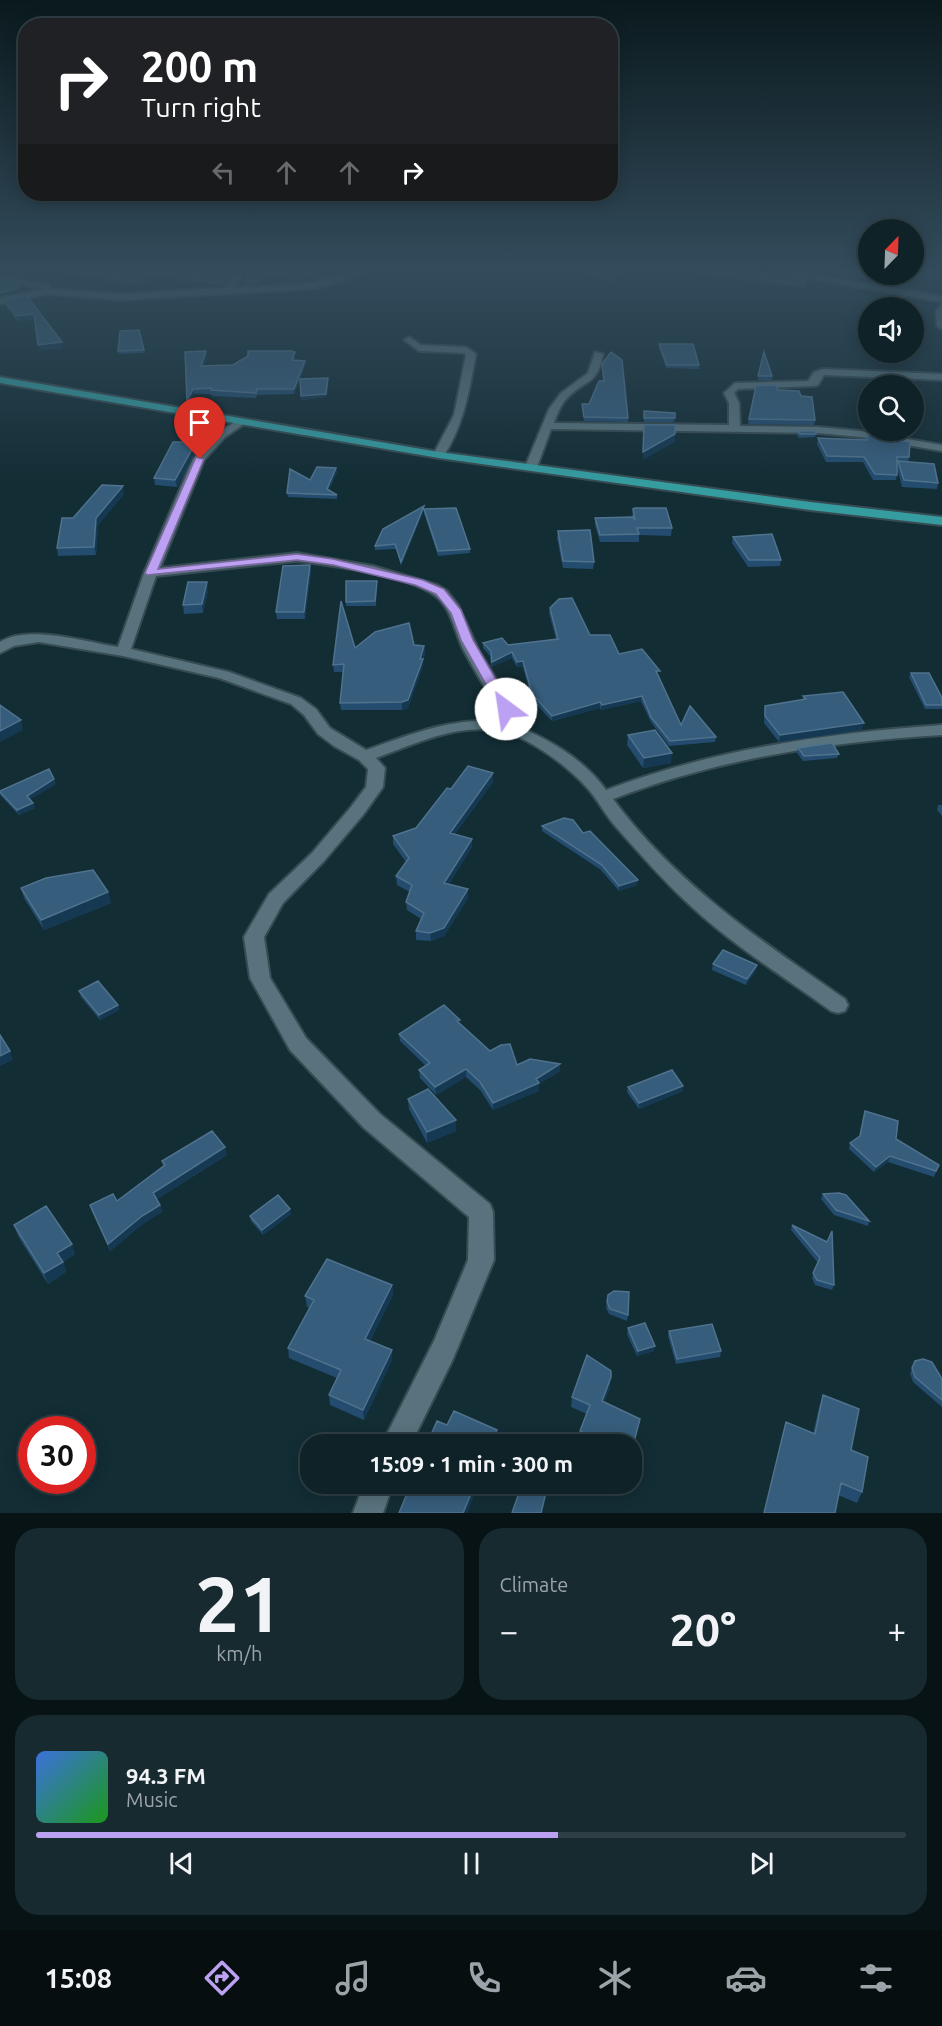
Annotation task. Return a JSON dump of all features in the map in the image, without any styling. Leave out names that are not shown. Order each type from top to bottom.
[{"type":"highway","points":[[0,380],[439,455],[810,506],[942,520]]},
{"type":"street","points":[[413,343],[419,348],[466,350],[471,354],[459,415],[439,455]]},
{"type":"street","points":[[531,467],[559,402],[592,377],[598,354]]},
{"type":"street","points":[[735,430],[734,404],[729,393],[735,386],[808,384],[814,382],[818,374],[823,372],[942,376]]},
{"type":"street","points":[[123,652],[151,573],[200,459],[221,435],[240,422]]},
{"type":"street","points":[[549,426],[818,430],[860,434],[942,448]]},
{"type":"street","points":[[151,573],[297,557],[316,558],[419,582],[440,591],[457,612],[472,650],[506,709],[502,726]]},
{"type":"street","points":[[0,648],[10,642],[39,638],[123,652],[224,675],[296,701],[310,712],[324,731],[365,756],[377,768],[374,787],[318,857],[276,899],[254,937],[260,978],[298,1044],[372,1121],[481,1212],[480,1260],[444,1350],[401,1434]]},
{"type":"street","points":[[365,756],[445,728],[474,724],[502,726],[532,736],[559,755],[595,786],[621,822],[698,902],[738,935],[838,1005]]},
{"type":"street","points":[[603,797],[636,783],[712,760],[881,733],[942,730]]},
{"type":"street","points":[[368,1513],[375,1494]]},
{"type":"building","points":[[38,343],[57,343],[38,345]]},
{"type":"building","points":[[119,343],[142,343],[144,350],[118,351]]},
{"type":"building","points":[[659,344],[693,344],[699,365],[667,365]]},
{"type":"building","points":[[206,351],[201,366],[233,365],[248,356],[248,351],[291,351],[295,352],[292,360],[305,361],[294,389],[257,389],[256,393],[211,390],[212,388],[193,389],[187,401],[185,352]]},
{"type":"building","points":[[611,352],[622,360],[628,418],[584,417],[582,404],[589,404],[599,381],[604,381],[602,364]]},
{"type":"building","points":[[764,352],[772,376],[758,376]]},
{"type":"building","points":[[328,378],[326,394],[301,396],[300,379]]},
{"type":"building","points":[[776,385],[778,390],[799,391],[801,396],[812,397],[815,420],[749,419],[756,386]]},
{"type":"building","points":[[644,411],[675,413],[675,418],[644,418]]},
{"type":"building","points":[[644,425],[675,425],[675,434],[643,452]]},
{"type":"building","points":[[797,431],[816,431],[816,434],[800,434]]},
{"type":"building","points":[[818,438],[910,442],[909,457],[897,457],[897,475],[875,474],[864,457],[827,456]]},
{"type":"building","points":[[173,442],[196,442],[175,480],[154,478]]},
{"type":"building","points":[[898,461],[934,464],[938,483],[904,480]]},
{"type":"building","points":[[317,467],[336,468],[327,489],[337,495],[287,493],[290,469],[310,480]]},
{"type":"building","points":[[102,485],[123,486],[96,518],[94,547],[57,548],[62,518],[73,518]]},
{"type":"building","points":[[424,506],[401,562],[395,544],[375,546],[383,529]]},
{"type":"building","points":[[456,508],[470,549],[438,551],[424,509]]},
{"type":"building","points":[[666,508],[672,528],[637,528],[639,534],[600,535],[595,518],[633,517],[635,520],[633,509]]},
{"type":"building","points":[[590,530],[594,562],[563,561],[558,531]]},
{"type":"building","points":[[772,534],[781,560],[749,560],[733,537]]},
{"type":"building","points":[[310,565],[304,612],[276,612],[283,566]]},
{"type":"building","points":[[346,581],[377,581],[375,601],[346,602]]},
{"type":"building","points":[[188,582],[207,582],[202,604],[183,605]]},
{"type":"building","points":[[572,598],[590,635],[610,635],[619,654],[642,649],[660,671],[656,671],[681,725],[690,706],[716,737],[670,741],[651,717],[642,696],[602,705],[600,702],[552,716],[532,694],[523,661],[517,662],[512,652],[492,662],[491,651],[483,643],[502,638],[508,645],[558,639],[550,608],[559,599]]},
{"type":"building","points":[[341,601],[355,648],[375,632],[409,623],[414,645],[424,646],[420,659],[423,659],[408,700],[340,703],[344,664],[333,665]]},
{"type":"building","points":[[911,673],[929,673],[942,698],[942,705],[926,705]]},
{"type":"building","points":[[843,692],[864,723],[780,735],[765,716],[765,706],[806,699],[803,696]]},
{"type":"building","points":[[0,705],[21,720],[0,731]]},
{"type":"building","points":[[655,730],[672,753],[644,758],[628,735]]},
{"type":"building","points":[[832,743],[839,754],[804,756],[798,748]]},
{"type":"building","points":[[468,766],[493,773],[450,833],[472,839],[444,883],[468,889],[444,928],[430,933],[416,931],[424,913],[406,902],[412,885],[396,876],[409,858],[393,836],[416,828],[447,788],[451,789]]},
{"type":"building","points":[[49,769],[54,779],[27,796],[33,803],[17,810],[0,792],[0,791]]},
{"type":"building","points":[[564,818],[573,820],[583,833],[590,831],[638,880],[619,886],[602,865],[542,826]]},
{"type":"building","points":[[93,870],[108,892],[41,920],[21,888],[46,878]]},
{"type":"building","points":[[723,950],[757,965],[747,979],[713,964]]},
{"type":"building","points":[[98,981],[118,1005],[99,1015],[79,991]]},
{"type":"building","points":[[444,1005],[460,1020],[457,1021],[490,1051],[501,1045],[510,1044],[517,1065],[530,1059],[560,1064],[536,1079],[539,1083],[493,1103],[480,1082],[466,1069],[435,1087],[419,1070],[430,1063],[399,1034]]},
{"type":"building","points":[[0,1035],[10,1051],[0,1056]]},
{"type":"building","points":[[672,1070],[683,1086],[639,1103],[628,1087]]},
{"type":"building","points":[[428,1089],[456,1120],[427,1132],[408,1099]]},
{"type":"building","points":[[865,1111],[898,1121],[896,1139],[939,1165],[936,1171],[890,1156],[876,1167],[850,1143],[860,1136]]},
{"type":"building","points":[[212,1131],[225,1147],[153,1193],[160,1205],[142,1216],[108,1244],[90,1205],[113,1194],[117,1201],[165,1165],[162,1161]]},
{"type":"building","points":[[823,1194],[846,1195],[869,1221],[836,1210]]},
{"type":"building","points":[[278,1195],[290,1209],[262,1230],[250,1216]]},
{"type":"building","points":[[46,1206],[72,1244],[57,1253],[63,1262],[44,1273],[14,1225]]},
{"type":"building","points":[[792,1225],[827,1242],[832,1231],[834,1285],[817,1280],[813,1273],[820,1258]]},
{"type":"building","points":[[327,1259],[392,1285],[365,1339],[392,1350],[363,1410],[329,1395],[341,1370],[288,1348],[314,1300],[305,1296]]},
{"type":"building","points":[[614,1291],[629,1292],[628,1315],[610,1309],[607,1302],[608,1295]]},
{"type":"building","points":[[645,1323],[655,1346],[638,1351],[628,1328]]},
{"type":"building","points":[[712,1324],[721,1351],[677,1359],[669,1331]]},
{"type":"building","points":[[587,1355],[611,1371],[602,1401],[640,1419],[636,1434],[586,1434],[580,1431],[590,1405],[572,1397]]},
{"type":"building","points":[[923,1359],[932,1362],[942,1379],[942,1400],[915,1377],[912,1368],[915,1361]]},
{"type":"building","points":[[823,1395],[859,1409],[851,1450],[868,1457],[862,1492],[841,1483],[835,1513],[764,1513],[786,1422],[815,1434]]},
{"type":"building","points":[[454,1411],[497,1430],[495,1434],[431,1434],[437,1421],[447,1425]]},
{"type":"building","points":[[407,1494],[471,1494],[463,1513],[399,1513]]},
{"type":"building","points":[[519,1494],[546,1494],[541,1513],[512,1513]]},
{"type":"route","points":[[200,459],[151,573],[297,557],[316,558],[419,582],[440,591],[457,612],[467,640],[506,709]]}]
